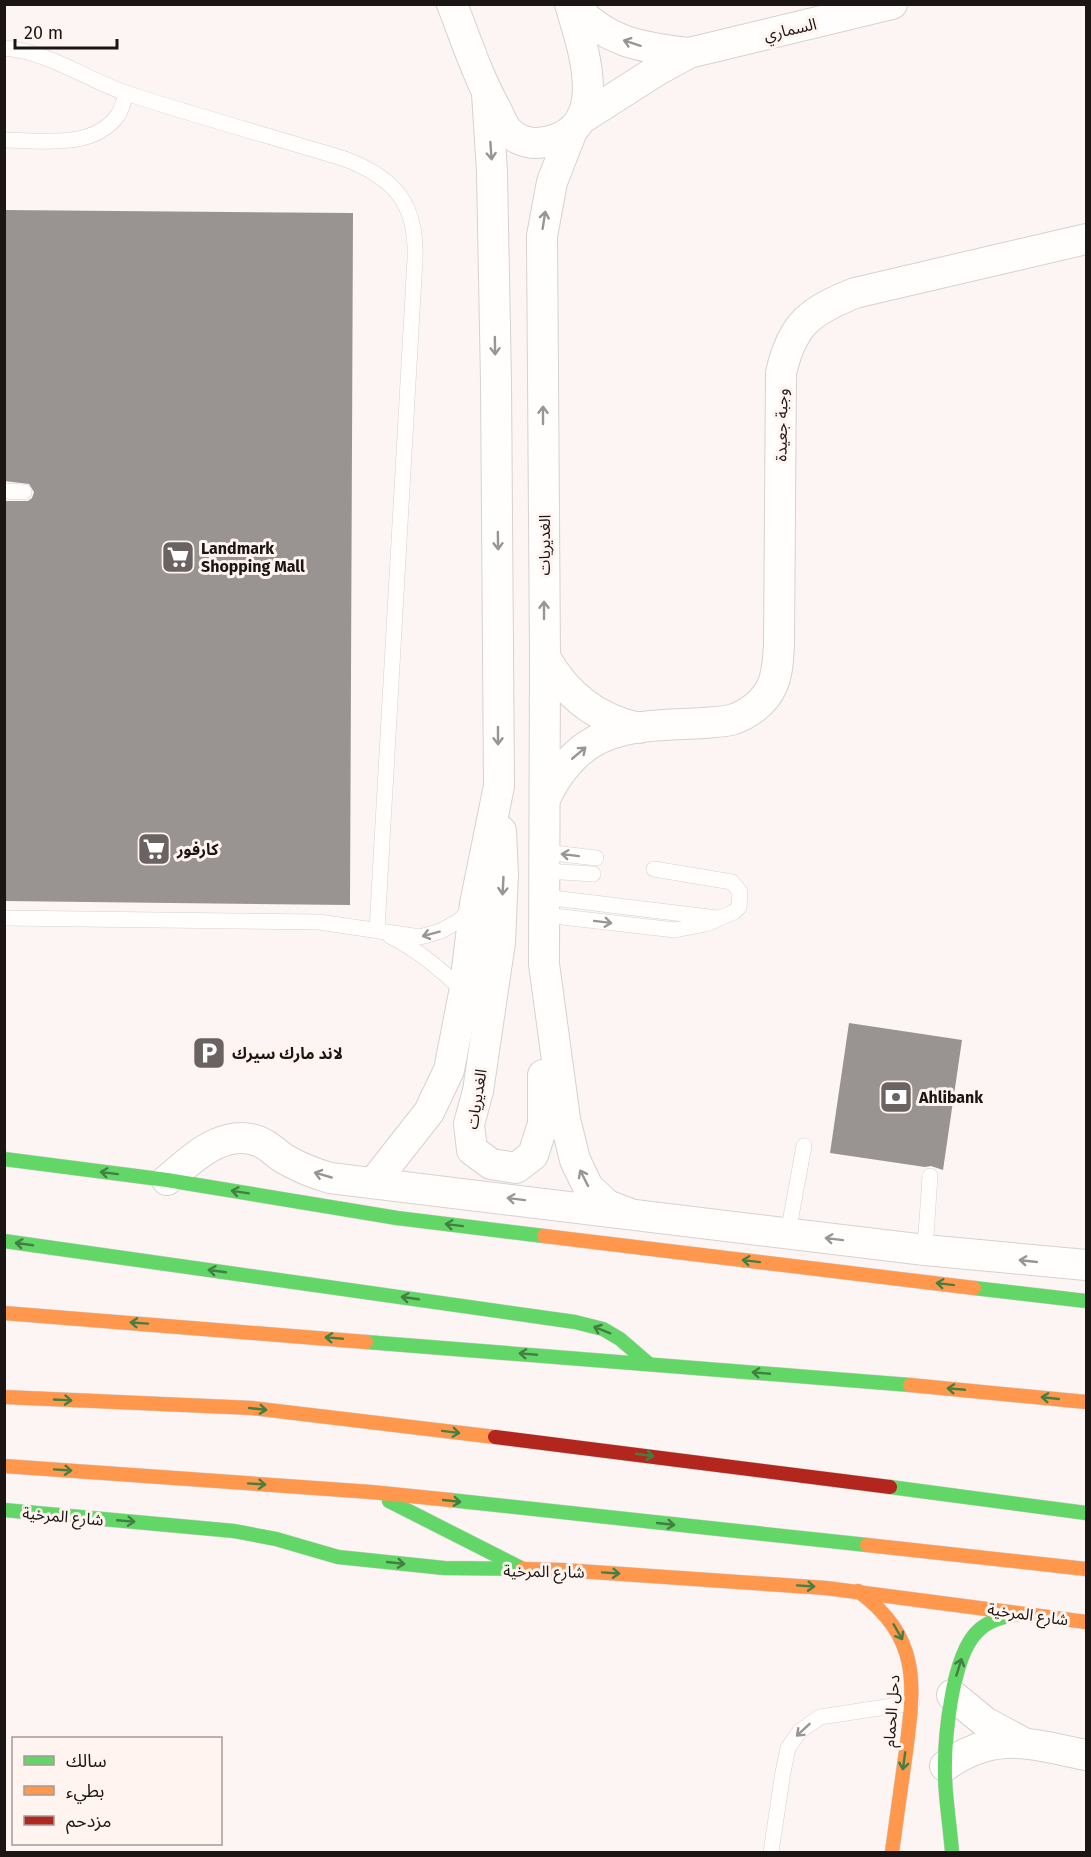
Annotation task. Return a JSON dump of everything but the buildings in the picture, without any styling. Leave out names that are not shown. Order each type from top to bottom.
[{"type":"main road","points":[[4,1159],[167,1180],[397,1218],[1086,1301]]},
{"type":"main road","points":[[4,1241],[575,1322],[603,1329],[620,1339],[649,1364]]},
{"type":"main road","points":[[4,1313],[852,1380],[1086,1402]]},
{"type":"main road","points":[[4,1397],[252,1408],[638,1454],[1086,1513]]},
{"type":"main road","points":[[4,1466],[371,1492],[1086,1569]]},
{"type":"main road","points":[[371,1492],[524,1569]]},
{"type":"main road","name":"شارع المرخية","points":[[4,1510],[234,1531],[350,1558],[471,1570],[524,1569],[858,1591],[1086,1622]]},
{"type":"main road","name":"دحل الحمام","points":[[858,1591],[873,1600],[885,1613],[904,1642],[910,1662],[912,1702],[892,1852]]},
{"type":"main road","points":[[952,1852],[945,1766],[952,1695],[961,1659],[968,1642],[979,1630],[1000,1618],[1024,1614]]},
{"type":"street","points":[[452,4],[487,93]]},
{"type":"street","name":"السماري","points":[[572,4],[587,21],[604,32],[631,43],[655,49],[689,53]]},
{"type":"street","name":"الغديريات","points":[[487,93],[492,172],[499,786],[503,874],[500,942],[478,1091],[469,1124],[472,1150],[491,1164],[516,1167],[533,1155],[543,1124],[545,657],[542,236],[552,182],[588,96],[588,68],[572,4]]},
{"type":"street","name":"السماري","points":[[487,93],[507,130],[520,140],[538,144],[560,138],[640,80],[689,53],[892,4]]},
{"type":"street","name":"وجبة جعيدة","points":[[545,799],[552,783],[563,768],[590,744],[606,736],[642,728],[730,720],[748,713],[762,701],[772,686],[779,645],[781,374],[786,351],[797,331],[812,314],[831,302],[855,293],[1086,239]]},
{"type":"street","name":"وجبة جعيدة","points":[[545,657],[555,675],[584,705],[622,724],[642,728]]},
{"type":"street","name":"الغديريات","points":[[374,1182],[429,1112],[449,1070],[464,993],[475,904],[499,786]]},
{"type":"street","name":"الغديريات","points":[[544,964],[565,1119],[575,1160],[588,1186],[608,1204],[628,1213]]},
{"type":"street","points":[[167,1180],[201,1152],[220,1141],[242,1138],[263,1144],[304,1170],[330,1178],[925,1250],[1086,1265]]},
{"type":"street","points":[[952,1695],[985,1722],[1022,1742]]},
{"type":"street","points":[[945,1766],[973,1749],[989,1744],[1022,1742],[1086,1755]]},
{"type":"lane","points":[[4,48],[35,53],[56,60],[126,93],[365,167],[384,179],[400,195],[411,215],[416,236],[416,259],[377,930]]},
{"type":"lane","points":[[4,140],[83,139],[103,130],[118,114],[126,93]]},
{"type":"lane","points":[[4,491],[24,492]]},
{"type":"lane","points":[[545,884],[596,858]]},
{"type":"lane","points":[[545,884],[675,930],[706,924],[734,912],[739,907],[740,892],[732,882],[654,869]]},
{"type":"lane","points":[[545,884],[593,874]]},
{"type":"lane","points":[[4,918],[319,922],[420,937],[441,931],[460,920],[475,904]]},
{"type":"lane","points":[[377,930],[424,956],[446,973],[464,993]]},
{"type":"lane","points":[[788,1233],[804,1146]]},
{"type":"lane","points":[[925,1250],[930,1176]]},
{"type":"lane","points":[[771,1852],[788,1749],[800,1731],[820,1717],[912,1702]]},
{"type":"traffic: fast","points":[[4,1159],[167,1180],[397,1218],[544,1236]]},
{"type":"traffic: fast","points":[[4,1241],[575,1322],[603,1329],[620,1339],[649,1364]]},
{"type":"traffic: fast","points":[[974,1288],[1086,1301]]},
{"type":"traffic: fast","points":[[366,1342],[910,1385]]},
{"type":"traffic: fast","points":[[890,1487],[1086,1513]]},
{"type":"traffic: fast","points":[[450,1500],[867,1545]]},
{"type":"traffic: fast","points":[[389,1501],[523,1569]]},
{"type":"traffic: fast","points":[[4,1510],[234,1531],[276,1539],[338,1557],[444,1568],[522,1569]]},
{"type":"traffic: fast","points":[[952,1852],[945,1762],[948,1722],[955,1679],[961,1659],[978,1631],[997,1619],[1020,1614]]},
{"type":"traffic: slow","points":[[544,1236],[974,1288]]},
{"type":"traffic: slow","points":[[4,1313],[366,1342]]},
{"type":"traffic: slow","points":[[910,1385],[1086,1402]]},
{"type":"traffic: slow","points":[[4,1397],[252,1408],[495,1437]]},
{"type":"traffic: slow","points":[[4,1466],[371,1492],[450,1500]]},
{"type":"traffic: slow","points":[[867,1545],[1086,1569]]},
{"type":"traffic: slow","points":[[522,1569],[826,1588],[1086,1622]]},
{"type":"traffic: slow","points":[[858,1591],[878,1608],[893,1626],[903,1644],[909,1662],[911,1682],[909,1726],[892,1852]]},
{"type":"traffic: jam","points":[[495,1437],[890,1487]]},
{"type":"place","name":"Landmark Shopping Mall","points":[[178,557]]},
{"type":"place","name":"كارفور","points":[[154,849]]},
{"type":"place","name":"لاند مارك سيرك","points":[[209,1053]]},
{"type":"place","name":"Ahlibank","points":[[896,1097]]}]
